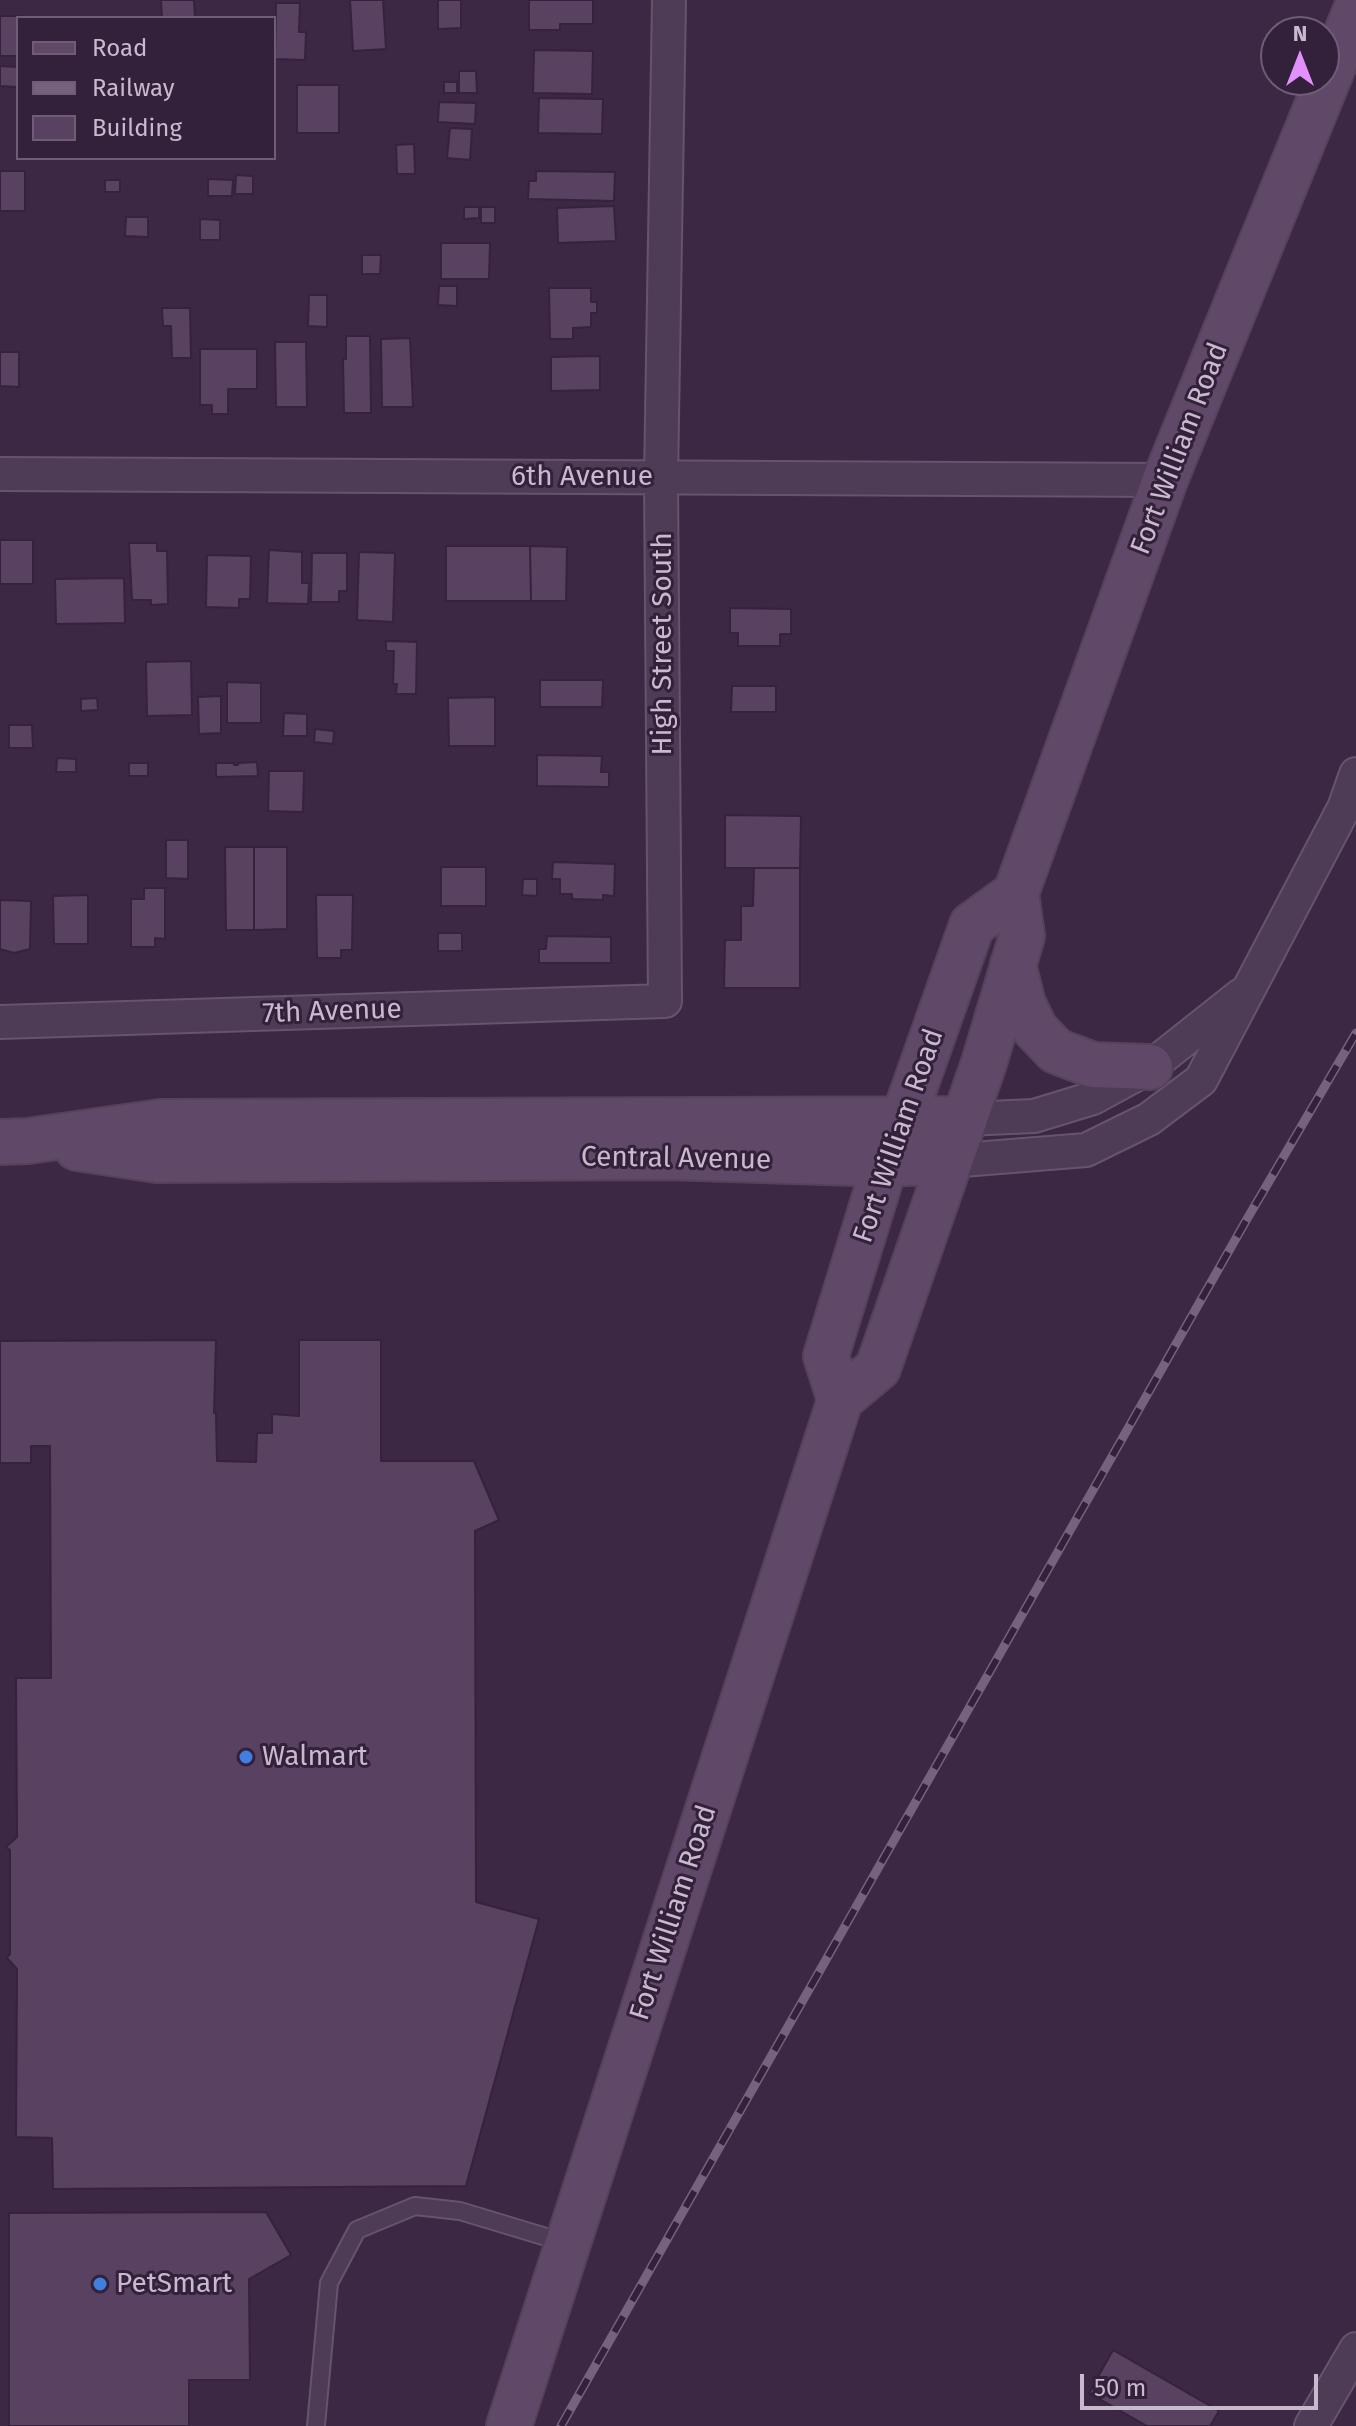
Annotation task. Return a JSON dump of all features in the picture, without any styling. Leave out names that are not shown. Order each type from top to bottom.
[{"type":"main road","name":"Fort William Road","points":[[509,2426],[840,1400],[878,1368],[965,1119],[1022,936],[1016,893],[1165,480],[1356,10]]},
{"type":"main road","name":"Fort William Road","points":[[840,1400],[826,1356],[885,1164],[972,925],[1016,893]]},
{"type":"main road","points":[[1013,964],[1023,1004],[1035,1029],[1056,1051],[1093,1065],[1150,1067]]},
{"type":"main road","name":"Central Avenue","points":[[14,1142],[161,1122],[965,1119]]},
{"type":"main road","name":"Central Avenue","points":[[14,1142],[157,1160],[668,1157],[885,1164],[950,1161]]},
{"type":"street","name":"High Street South","points":[[665,1001],[661,478],[669,0]]},
{"type":"street","name":"6th Avenue","points":[[0,474],[1165,480]]},
{"type":"street","name":"Central Avenue","points":[[950,1161],[1086,1150],[1149,1119],[1201,1080],[1344,808],[1356,774]]},
{"type":"street","name":"Central Avenue","points":[[965,1119],[1034,1116],[1093,1098],[1150,1067],[1250,988]]},
{"type":"street","name":"7th Avenue","points":[[0,1022],[665,1001]]},
{"type":"street","points":[[1311,2426],[1356,2349]]},
{"type":"lane","points":[[316,2426],[329,2283],[357,2230],[415,2206],[460,2211],[567,2243]]},
{"type":"building","points":[[161,0],[194,0],[195,16],[162,16]]},
{"type":"building","points":[[350,0],[383,0],[386,49],[353,51]]},
{"type":"building","points":[[438,0],[461,0],[461,28],[438,29]]},
{"type":"building","points":[[529,0],[593,0],[593,24],[560,24],[560,30],[529,30]]},
{"type":"building","points":[[276,3],[300,3],[299,32],[306,32],[305,60],[276,59]]},
{"type":"building","points":[[0,16],[16,16],[16,56],[0,56]]},
{"type":"building","points":[[534,50],[593,51],[592,94],[533,93]]},
{"type":"building","points":[[0,66],[16,67],[16,87],[0,86]]},
{"type":"building","points":[[459,71],[476,71],[477,93],[459,93]]},
{"type":"building","points":[[444,82],[457,82],[457,93],[444,93]]},
{"type":"building","points":[[297,85],[339,85],[339,133],[297,133]]},
{"type":"building","points":[[539,98],[603,99],[602,134],[538,133]]},
{"type":"building","points":[[439,102],[476,103],[475,124],[438,122]]},
{"type":"building","points":[[450,128],[472,129],[470,160],[447,158]]},
{"type":"building","points":[[414,144],[415,174],[397,174],[396,145]]},
{"type":"building","points":[[0,171],[25,171],[25,211],[0,211]]},
{"type":"building","points":[[536,171],[615,172],[614,201],[528,199],[529,181],[536,181]]},
{"type":"building","points":[[236,175],[253,176],[253,194],[235,194]]},
{"type":"building","points":[[208,179],[233,180],[232,196],[208,196]]},
{"type":"building","points":[[105,180],[120,180],[120,192],[105,192]]},
{"type":"building","points":[[614,206],[616,241],[558,243],[557,208]]},
{"type":"building","points":[[464,207],[479,207],[479,218],[464,219]]},
{"type":"building","points":[[481,207],[495,207],[495,223],[481,223]]},
{"type":"building","points":[[126,217],[148,217],[148,237],[125,236]]},
{"type":"building","points":[[200,219],[220,220],[220,240],[200,240]]},
{"type":"building","points":[[441,243],[490,243],[489,279],[441,279]]},
{"type":"building","points":[[362,255],[381,255],[380,274],[362,274]]},
{"type":"building","points":[[439,286],[457,286],[457,306],[438,305]]},
{"type":"building","points":[[549,288],[591,288],[591,302],[597,302],[597,313],[591,313],[591,327],[573,328],[573,339],[550,339]]},
{"type":"building","points":[[309,295],[327,295],[327,327],[308,326]]},
{"type":"building","points":[[162,308],[190,308],[191,358],[172,358],[171,326],[163,326]]},
{"type":"building","points":[[346,336],[370,336],[371,413],[344,413],[343,359],[346,359]]},
{"type":"building","points":[[410,338],[413,407],[382,407],[381,339]]},
{"type":"building","points":[[275,342],[306,342],[307,407],[276,407]]},
{"type":"building","points":[[200,349],[257,349],[257,389],[228,389],[228,414],[212,414],[212,405],[200,405]]},
{"type":"building","points":[[0,352],[19,352],[19,387],[0,386]]},
{"type":"building","points":[[600,356],[600,390],[551,391],[551,357]]},
{"type":"building","points":[[0,540],[33,540],[33,584],[0,584]]},
{"type":"building","points":[[129,543],[157,543],[157,551],[167,551],[168,604],[151,605],[151,600],[132,600]]},
{"type":"building","points":[[446,546],[530,546],[531,601],[446,601]]},
{"type":"building","points":[[530,546],[567,547],[566,601],[531,601]]},
{"type":"building","points":[[269,550],[302,552],[302,583],[309,583],[308,604],[267,603]]},
{"type":"building","points":[[359,552],[395,553],[393,622],[357,620]]},
{"type":"building","points":[[312,553],[347,553],[347,591],[339,591],[339,602],[311,602]]},
{"type":"building","points":[[207,555],[251,556],[250,599],[239,599],[239,608],[206,607]]},
{"type":"building","points":[[124,578],[125,623],[56,624],[55,579]]},
{"type":"building","points":[[730,608],[791,609],[791,634],[780,634],[780,646],[738,646],[738,633],[730,633]]},
{"type":"building","points":[[386,641],[417,642],[416,694],[396,694],[397,684],[393,684],[394,651],[386,651]]},
{"type":"building","points":[[191,661],[192,715],[147,716],[146,662]]},
{"type":"building","points":[[540,680],[603,680],[602,707],[540,707]]},
{"type":"building","points":[[227,682],[261,683],[261,723],[227,723]]},
{"type":"building","points":[[732,686],[776,686],[776,712],[731,712]]},
{"type":"building","points":[[221,696],[221,733],[199,734],[198,697]]},
{"type":"building","points":[[495,697],[495,746],[449,746],[448,698]]},
{"type":"building","points":[[97,698],[98,710],[81,711],[81,699]]},
{"type":"building","points":[[284,713],[307,714],[307,736],[283,736]]},
{"type":"building","points":[[9,725],[32,725],[33,748],[9,748]]},
{"type":"building","points":[[315,729],[334,731],[333,744],[314,742]]},
{"type":"building","points":[[537,755],[602,756],[601,772],[609,772],[609,787],[537,786]]},
{"type":"building","points":[[57,758],[76,759],[76,772],[56,772]]},
{"type":"building","points":[[257,762],[258,776],[216,777],[216,763],[238,765]]},
{"type":"building","points":[[129,763],[148,763],[148,776],[129,776]]},
{"type":"building","points":[[269,771],[304,771],[303,812],[268,811]]},
{"type":"building","points":[[725,815],[801,816],[800,868],[725,868]]},
{"type":"building","points":[[166,840],[188,840],[188,879],[166,878]]},
{"type":"building","points":[[225,847],[254,847],[254,930],[226,930]]},
{"type":"building","points":[[254,847],[287,847],[287,929],[254,930]]},
{"type":"building","points":[[553,862],[615,864],[614,896],[603,895],[603,900],[572,899],[572,894],[560,894],[560,879],[552,879]]},
{"type":"building","points":[[441,867],[486,867],[486,906],[441,906]]},
{"type":"building","points":[[754,868],[800,868],[800,988],[724,988],[725,940],[741,940],[741,906],[753,906]]},
{"type":"building","points":[[523,879],[537,879],[537,896],[522,895]]},
{"type":"building","points":[[144,888],[165,888],[165,939],[155,938],[155,947],[131,947],[131,899],[144,899]]},
{"type":"building","points":[[88,895],[88,944],[54,944],[53,896]]},
{"type":"building","points":[[316,895],[353,895],[352,950],[341,950],[341,958],[317,958]]},
{"type":"building","points":[[0,900],[31,901],[30,949],[14,953],[0,949]]},
{"type":"building","points":[[438,933],[462,933],[462,951],[438,951]]},
{"type":"building","points":[[547,936],[611,937],[611,963],[539,963],[539,949],[546,949]]},
{"type":"building","name":"Walmart","points":[[216,1340],[214,1413],[217,1461],[256,1462],[257,1433],[272,1433],[272,1414],[299,1416],[299,1340],[381,1340],[381,1461],[474,1461],[499,1520],[475,1531],[476,1902],[539,1919],[466,2186],[53,2189],[52,2138],[16,2137],[17,1969],[7,1958],[10,1954],[10,1850],[6,1847],[17,1837],[16,1678],[51,1678],[50,1446],[31,1446],[31,1463],[0,1463],[0,1341]]},
{"type":"building","points":[[266,2212],[291,2255],[249,2279],[250,2380],[189,2380],[189,2426],[9,2426],[9,2213]]},
{"type":"building","points":[[1113,2350],[1219,2411],[1210,2426],[1147,2426],[1089,2393]]},
{"type":"railway","points":[[561,2426],[1247,1219],[1356,1033]]},
{"type":"place","name":"Walmart","points":[[246,1757]]},
{"type":"place","name":"PetSmart","points":[[100,2284]]}]
